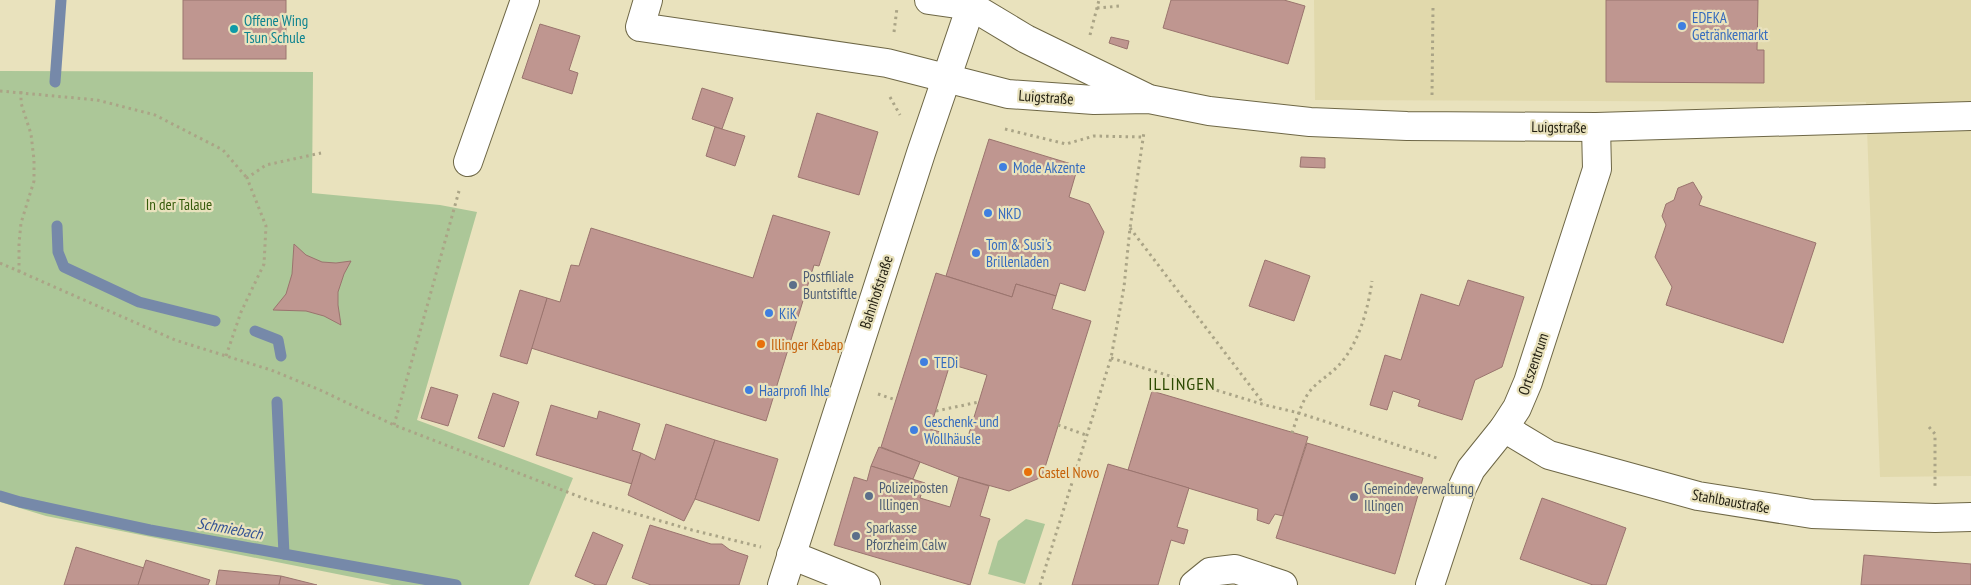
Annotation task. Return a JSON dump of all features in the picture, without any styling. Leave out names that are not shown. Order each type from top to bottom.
[{"type":"street","points":[[468,162],[525,0]]},
{"type":"street","name":"Luigstraße","points":[[648,0],[640,26],[887,63],[946,80],[1008,94],[1094,100],[1148,99],[1209,111],[1310,122],[1407,126],[1596,127],[1971,116]]},
{"type":"street","points":[[929,0],[972,3]]},
{"type":"street","name":"Luigstraße","points":[[972,3],[1026,39],[1148,99]]},
{"type":"street","name":"Bahnhofstraße","points":[[782,585],[972,3]]},
{"type":"street","name":"Ortszentrum","points":[[1430,585],[1462,488],[1471,469],[1504,428],[1517,408],[1528,382],[1597,169],[1596,127]]},
{"type":"street","name":"Stahlbaustraße","points":[[1504,428],[1549,454],[1698,496],[1812,514],[1935,518],[1971,517]]},
{"type":"street","points":[[791,555],[866,585]]},
{"type":"street","points":[[1194,585],[1210,572],[1235,570],[1283,585]]},
{"type":"path","points":[[1097,8],[1120,6]]},
{"type":"path","points":[[1432,96],[1433,7]]},
{"type":"path","points":[[0,91],[21,91],[97,100],[155,115],[223,150],[247,178],[266,226],[264,264],[241,312],[226,356]]},
{"type":"path","points":[[19,272],[21,223],[34,181],[31,134],[21,103],[21,91]]},
{"type":"path","points":[[1040,585],[1110,358],[1124,287],[1130,228],[1148,99]]},
{"type":"path","points":[[247,178],[266,165],[320,153]]},
{"type":"path","points":[[394,425],[468,162]]},
{"type":"path","points":[[1130,228],[1265,404]]},
{"type":"path","points":[[0,263],[175,340],[271,370],[320,390],[394,425],[588,500],[692,530],[791,555]]},
{"type":"path","points":[[1292,432],[1306,397],[1317,383],[1337,368],[1355,343],[1370,298],[1372,281]]},
{"type":"path","points":[[1110,358],[1300,413],[1471,469]]},
{"type":"path","points":[[936,411],[979,402]]},
{"type":"path","points":[[1058,425],[1086,435]]},
{"type":"path","points":[[1929,427],[1935,434],[1935,518]]},
{"type":"shaded area","points":[[1314,0],[1971,0],[1971,476],[1880,477],[1866,102],[1315,100]]},
{"type":"green space","name":"In der Talaue","points":[[0,71],[313,72],[312,193],[440,205],[477,212],[417,420],[573,478],[529,585],[392,585],[46,516],[0,502]]},
{"type":"green space","points":[[1026,519],[1045,524],[1025,584],[988,574],[998,541]]},
{"type":"building","name":"Offene Wing Tsun Schule","points":[[183,0],[286,0],[286,59],[183,59]]},
{"type":"building","points":[[1171,0],[1284,0],[1305,6],[1288,64],[1163,28]]},
{"type":"building","name":"EDEKA Getränkemarkt","points":[[1606,0],[1758,0],[1757,50],[1764,50],[1764,83],[1606,82]]},
{"type":"building","points":[[540,24],[580,36],[569,70],[578,73],[572,94],[522,78]]},
{"type":"building","points":[[1111,37],[1129,41],[1127,49],[1109,43]]},
{"type":"building","points":[[702,88],[733,98],[722,129],[692,119]]},
{"type":"building","points":[[817,113],[878,132],[859,195],[798,177]]},
{"type":"building","points":[[715,127],[745,136],[735,166],[706,156]]},
{"type":"building","points":[[989,139],[1078,166],[1069,197],[1089,204],[1104,232],[1085,291],[1060,283],[1056,296],[1016,284],[1012,297],[946,276]]},
{"type":"building","points":[[1301,157],[1325,158],[1325,168],[1300,167]]},
{"type":"building","points":[[1693,182],[1702,197],[1699,205],[1816,243],[1783,343],[1666,305],[1672,287],[1655,257],[1666,225],[1662,216],[1666,204],[1674,200],[1678,188]]},
{"type":"building","points":[[773,215],[830,232],[819,266],[814,265],[766,421],[531,348],[547,298],[560,302],[571,265],[579,266],[591,228],[753,278]]},
{"type":"building","points":[[294,244],[306,255],[322,262],[351,261],[338,292],[341,325],[324,316],[306,311],[273,310],[286,294],[292,274]]},
{"type":"building","points":[[1265,260],[1310,276],[1294,321],[1249,306]]},
{"type":"building","points":[[936,273],[1012,297],[1016,284],[1056,296],[1052,309],[1091,321],[1042,477],[1009,491],[959,477],[881,447]],"holes":[[[950,364],[987,375],[967,440],[930,429]]]},
{"type":"building","points":[[1468,280],[1524,297],[1502,367],[1475,380],[1462,420],[1418,406],[1420,400],[1393,391],[1387,410],[1370,405],[1385,355],[1401,360],[1421,294],[1459,306]]},
{"type":"building","points":[[520,290],[547,298],[527,364],[500,356]]},
{"type":"building","points":[[431,387],[458,395],[448,426],[421,418]]},
{"type":"building","points":[[1152,391],[1308,437],[1283,516],[1275,514],[1269,524],[1257,520],[1258,509],[1128,470]]},
{"type":"building","points":[[493,393],[519,402],[504,447],[478,438]]},
{"type":"building","points":[[551,405],[597,419],[599,411],[640,424],[632,450],[641,453],[632,484],[536,455]]},
{"type":"building","points":[[666,424],[715,440],[695,499],[684,521],[628,495],[641,453],[655,460]]},
{"type":"building","points":[[715,440],[778,459],[759,521],[695,499]]},
{"type":"building","name":"Gemeindeverwaltung Illingen","points":[[1307,443],[1423,478],[1395,574],[1276,538]]},
{"type":"building","points":[[879,447],[920,462],[913,479],[871,466]]},
{"type":"building","points":[[1108,464],[1189,488],[1177,527],[1188,530],[1184,544],[1171,540],[1158,585],[1072,585]]},
{"type":"building","points":[[871,466],[925,483],[920,498],[950,507],[959,477],[989,486],[980,516],[990,519],[970,585],[834,545],[854,477],[867,481]]},
{"type":"building","points":[[1542,498],[1626,528],[1606,585],[1593,585],[1520,559]]},
{"type":"building","points":[[650,525],[711,544],[722,544],[730,550],[748,556],[739,585],[651,585],[632,578]]},
{"type":"building","points":[[593,532],[623,545],[606,585],[596,585],[575,576]]},
{"type":"building","points":[[76,547],[144,568],[138,585],[64,585]]},
{"type":"building","points":[[1864,555],[1971,564],[1971,585],[1861,585]]},
{"type":"building","points":[[146,560],[210,580],[208,585],[138,585]]},
{"type":"building","points":[[219,570],[281,576],[279,585],[216,585]]},
{"type":"building","points":[[281,576],[317,585],[279,585]]},
{"type":"waterway","points":[[55,82],[61,0]]},
{"type":"waterway","points":[[57,226],[58,252],[64,267],[139,302],[215,321]]},
{"type":"waterway","points":[[255,331],[278,340],[281,356]]},
{"type":"waterway","points":[[277,402],[284,554]]},
{"type":"waterway","name":"Schmiebach","points":[[0,496],[150,530],[456,585]]},
{"type":"place","name":"EDEKA Getränkemarkt","points":[[1682,26]]},
{"type":"place","name":"Offene Wing Tsun Schule","points":[[234,29]]},
{"type":"place","name":"Mode Akzente","points":[[1003,167]]},
{"type":"place","name":"NKD","points":[[988,213]]},
{"type":"place","name":"Tom & Susi's Brillenladen","points":[[976,253]]},
{"type":"place","name":"Postfiliale Buntstiftle","points":[[793,285]]},
{"type":"place","name":"KiK","points":[[769,313]]},
{"type":"place","name":"Illinger Kebap","points":[[761,344]]},
{"type":"place","name":"TEDi","points":[[924,362]]},
{"type":"place","name":"Haarprofi Ihle","points":[[749,390]]},
{"type":"place","name":"Geschenk- und Wollhäusle","points":[[914,430]]},
{"type":"place","name":"Castel Novo","points":[[1028,472]]},
{"type":"place","name":"Polizeiposten Illingen","points":[[869,496]]},
{"type":"place","name":"Gemeindeverwaltung Illingen","points":[[1354,497]]},
{"type":"place","name":"Sparkasse Pforzheim Calw","points":[[856,536]]},
{"type":"district","name":"ILLINGEN","points":[[1182,383]]}]
